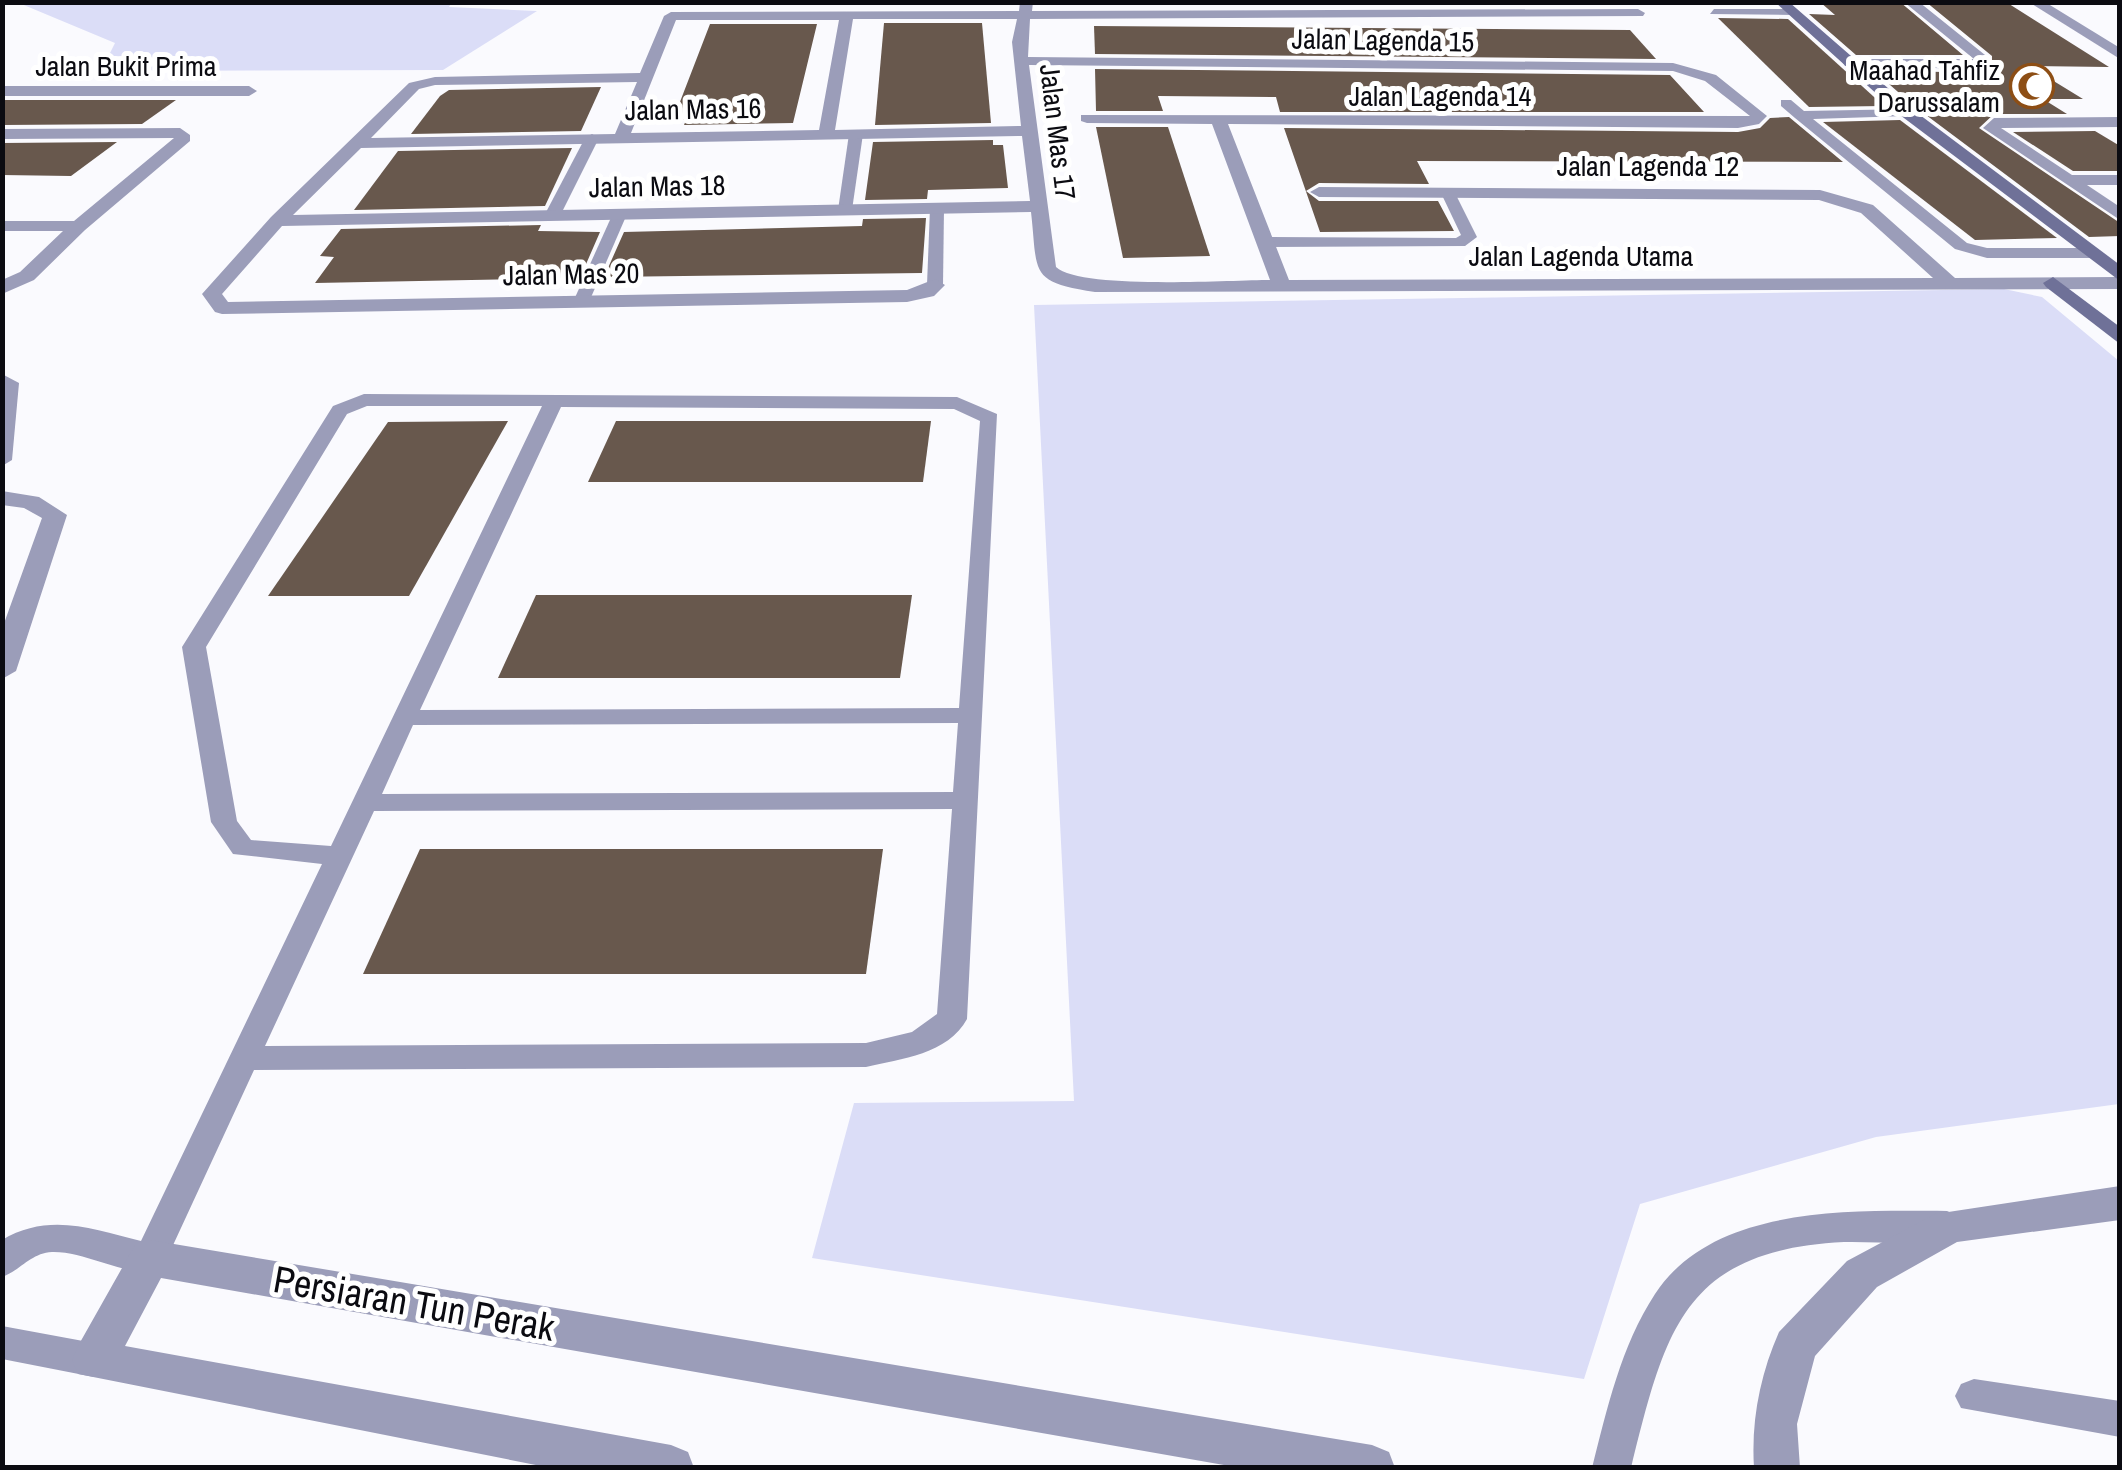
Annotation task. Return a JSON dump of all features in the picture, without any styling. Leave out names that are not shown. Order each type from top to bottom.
[{"type":"street","points":[[1850,63],[1977,65],[1983,59],[1910,2]]},
{"type":"street","points":[[2036,2],[2120,55]]},
{"type":"street","points":[[621,138],[671,16],[1167,4]]},
{"type":"street","points":[[1026,7],[1634,8]]},
{"type":"street","name":"Jalan Mas 17","points":[[1026,7],[1019,42],[1047,270]]},
{"type":"street","points":[[1786,7],[1906,112],[2120,274]]},
{"type":"street","points":[[826,134],[848,14]]},
{"type":"street","points":[[2079,30],[2106,30]]},
{"type":"street","name":"Jalan Lagenda 15","points":[[1021,62],[1673,67],[1698,70],[1736,96]]},
{"type":"street","points":[[277,221],[414,86],[435,81],[645,77]]},
{"type":"street","name":"Jalan Bukit Prima","points":[[2,91],[249,92]]},
{"type":"street","name":"Jalan Lagenda 14","points":[[1087,118],[1754,121],[1759,116],[1736,96]]},
{"type":"street","points":[[1218,119],[1282,284]]},
{"type":"street","points":[[2120,122],[1994,123],[1991,128],[2120,215]]},
{"type":"street","name":"Jalan Mas 16","points":[[356,143],[1030,130]]},
{"type":"street","points":[[2,134],[180,134],[184,138],[79,226],[27,276],[2,288]]},
{"type":"street","points":[[2070,180],[2120,180]]},
{"type":"street","name":"Jalan Lagenda 12","points":[[1318,192],[1820,195],[1867,209],[1948,281]]},
{"type":"street","name":"Jalan Mas 18","points":[[277,221],[1039,206]]},
{"type":"street","name":"Jalan Mas 20","points":[[277,221],[212,294],[222,308],[907,296],[927,292],[935,285]]},
{"type":"street","points":[[2,226],[79,226]]},
{"type":"street","name":"Jalan Lagenda Utama","points":[[1047,270],[1060,280],[1095,286],[2120,283]]},
{"type":"street","points":[[2053,283],[2120,338]]},
{"type":"street","points":[[2,498],[30,502],[55,515],[2,672]]},
{"type":"street","points":[[1777,1468],[1774,1424],[1796,1346],[1862,1274],[1950,1226],[2120,1203]]},
{"type":"street","points":[[150,1258],[94,1360],[672,1468]]},
{"type":"street","name":"Persiaran Tun Perak","points":[[150,1258],[1372,1468]]},
{"type":"lane","points":[[1714,12],[1786,7]]},
{"type":"lane","points":[[1786,103],[1962,246],[1987,253],[2091,253]]},
{"type":"lane","points":[[1800,115],[1906,112]]},
{"type":"lane","points":[[845,210],[856,134]]},
{"type":"lane","points":[[552,216],[592,138]]},
{"type":"lane","points":[[1265,242],[1459,243],[1469,237],[1448,193]]},
{"type":"lane","points":[[935,285],[937,208]]},
{"type":"lane","points":[[581,302],[618,214]]},
{"type":"lane","points":[[2,379],[10,383],[2,460]]},
{"type":"lane","points":[[244,1058],[866,1056],[921,1042],[952,1020],[990,418],[958,403],[364,400],[340,410],[194,647],[224,822],[243,848],[340,856]]},
{"type":"lane","points":[[2,1262],[28,1238],[47,1235],[150,1258],[554,401]]},
{"type":"lane","points":[[405,718],[972,715]]},
{"type":"lane","points":[[365,803],[966,800]]},
{"type":"lane","points":[[1611,1468],[1638,1368],[1671,1300],[1705,1267],[1746,1247],[1794,1232],[1849,1226],[1950,1226]]},
{"type":"lane","points":[[2,1342],[94,1360]]},
{"type":"lane","points":[[1974,1396],[2120,1419]]},
{"type":"shaded area","points":[[452,2],[449,7],[537,11],[443,70],[101,71],[115,43],[19,3]]},
{"type":"shaded area","points":[[2004,289],[2042,297],[2119,361],[2119,1104],[1876,1137],[1640,1204],[1584,1379],[812,1258],[854,1103],[1074,1101],[1034,305]]},
{"type":"building","points":[[1820,2],[1900,2],[1963,55],[1856,55],[1809,14],[1835,15]]},
{"type":"building","points":[[1926,2],[2006,2],[2109,67],[2029,66],[2083,99],[2043,99],[2067,114],[1994,114],[1979,128],[2120,223],[2120,236],[2089,237],[1914,106],[1873,70],[1977,73],[1992,62],[1992,56]]},
{"type":"building","points":[[1718,18],[1788,19],[1884,106],[1809,107]]},
{"type":"building","points":[[884,23],[982,23],[991,123],[875,125]]},
{"type":"building","points":[[710,24],[817,24],[793,123],[684,125],[686,120],[673,120]]},
{"type":"building","points":[[1094,26],[1630,30],[1656,59],[1095,54]]},
{"type":"building","points":[[1095,69],[1670,75],[1704,112],[1280,112],[1276,97],[1158,96],[1163,111],[1096,111]]},
{"type":"building","points":[[601,87],[581,131],[411,134],[449,90]]},
{"type":"building","points":[[2,100],[176,100],[142,124],[2,125]]},
{"type":"building","points":[[1789,117],[1843,162],[1417,161],[1429,184],[1319,183],[1306,191],[1319,201],[1438,201],[1454,231],[1320,232],[1284,128],[1738,132],[1760,128],[1770,118]]},
{"type":"building","points":[[1900,120],[2057,238],[1975,240],[1823,122]]},
{"type":"building","points":[[1096,127],[1168,127],[1210,256],[1123,258]]},
{"type":"building","points":[[2095,131],[2120,146],[2120,171],[2073,171],[2013,132]]},
{"type":"building","points":[[993,140],[993,145],[1003,145],[1008,188],[928,190],[927,199],[865,200],[873,142]]},
{"type":"building","points":[[117,142],[71,176],[2,175],[2,143]]},
{"type":"building","points":[[572,148],[545,206],[354,210],[398,151]]},
{"type":"building","points":[[926,218],[922,273],[604,277],[624,232],[862,226],[863,219]]},
{"type":"building","points":[[541,225],[538,231],[600,232],[580,278],[315,283],[334,257],[320,256],[341,229]]},
{"type":"building","points":[[508,421],[409,596],[268,596],[388,422]]},
{"type":"building","points":[[616,421],[931,421],[923,482],[588,482]]},
{"type":"building","points":[[536,595],[912,595],[900,678],[498,678]]},
{"type":"building","points":[[420,849],[883,849],[866,974],[363,974]]},
{"type":"place","name":"Maahad Tahfiz Darussalam","points":[[2032,86]]}]
